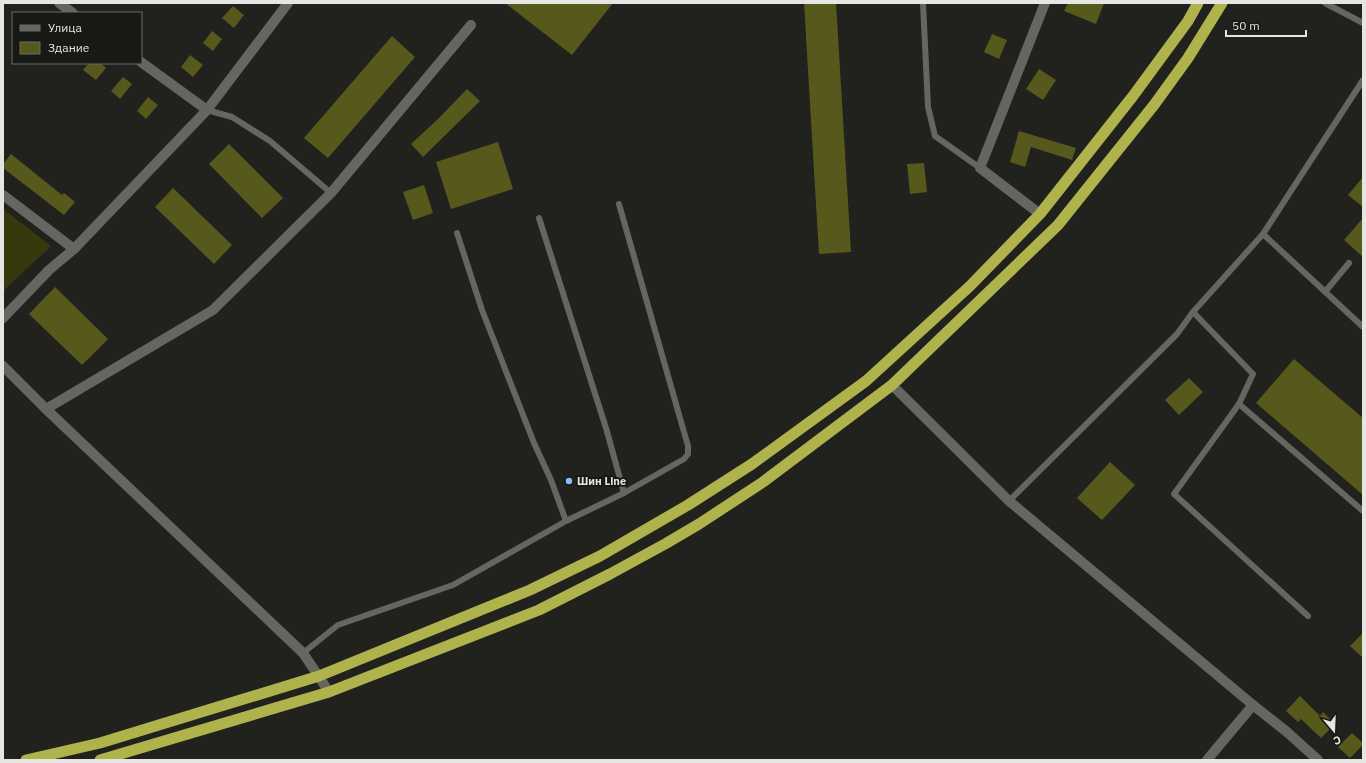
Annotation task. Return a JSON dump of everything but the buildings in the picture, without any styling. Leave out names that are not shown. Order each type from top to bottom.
[{"type":"highway","points":[[26,760],[100,743],[319,676],[530,590],[600,556],[688,505],[752,464],[866,381],[970,286],[1040,214],[1133,96],[1188,21],[1198,3]]},
{"type":"highway","points":[[100,760],[329,692],[539,610],[610,574],[699,524],[764,482],[892,384],[1058,225],[1154,105],[1188,58],[1222,3]]},
{"type":"street","points":[[59,3],[72,12]]},
{"type":"street","points":[[3,318],[49,270],[74,249],[207,110],[288,3]]},
{"type":"street","points":[[1040,214],[980,168],[1045,3]]},
{"type":"street","points":[[46,409],[213,310],[331,193],[470,24]]},
{"type":"street","points":[[142,63],[207,110]]},
{"type":"street","points":[[3,195],[74,249]]},
{"type":"street","points":[[3,366],[46,409],[303,653],[329,692]]},
{"type":"street","points":[[892,384],[1009,500],[1287,732],[1318,760]]},
{"type":"street","points":[[1207,760],[1253,705]]},
{"type":"lane","points":[[923,3],[928,107],[935,136],[980,168]]},
{"type":"lane","points":[[1325,3],[1363,23]]},
{"type":"lane","points":[[1009,500],[1178,334],[1194,312],[1263,234],[1363,80]]},
{"type":"lane","points":[[207,110],[232,117],[270,141],[331,193]]},
{"type":"lane","points":[[303,653],[338,626],[453,584],[566,521],[624,493],[684,458],[688,454],[688,446],[618,204]]},
{"type":"lane","points":[[539,218],[606,428],[624,493]]},
{"type":"lane","points":[[457,233],[482,310],[534,443],[551,480],[566,521]]},
{"type":"lane","points":[[1263,234],[1363,327]]},
{"type":"lane","points":[[1325,292],[1349,263]]},
{"type":"lane","points":[[1194,312],[1253,374],[1239,404],[1174,494],[1308,616]]},
{"type":"lane","points":[[1239,404],[1363,511]]},
{"type":"shaded area","points":[[3,209],[51,246],[3,291]]},
{"type":"place","name":"Шин Line","points":[[569,481]]}]
